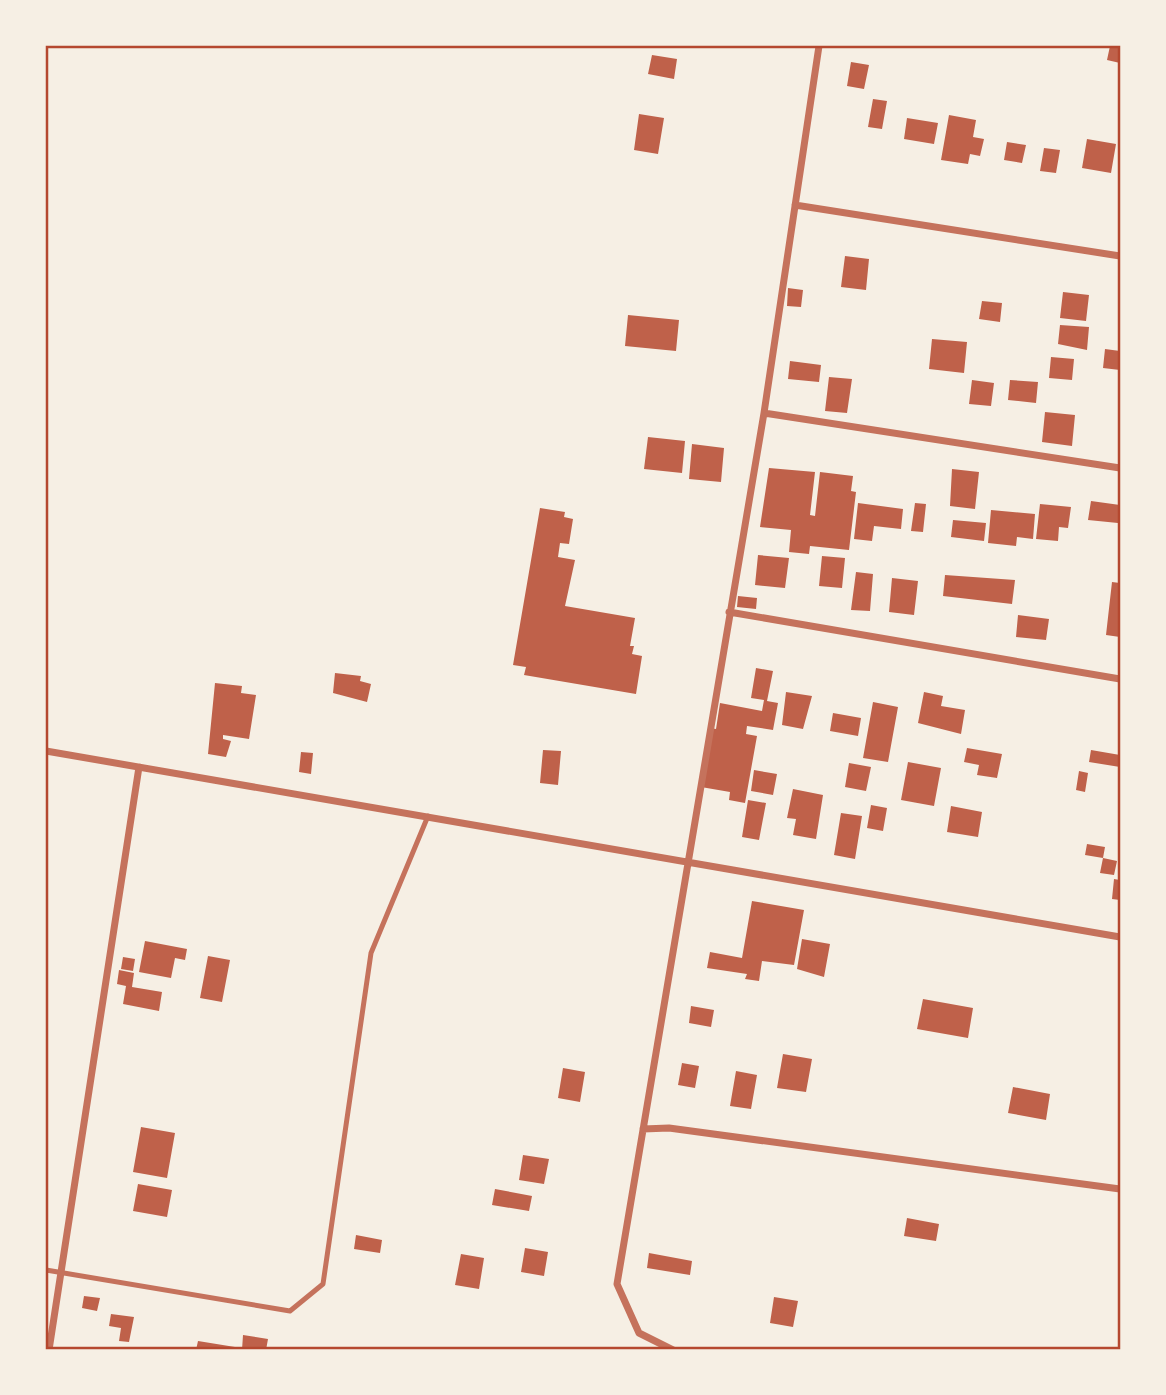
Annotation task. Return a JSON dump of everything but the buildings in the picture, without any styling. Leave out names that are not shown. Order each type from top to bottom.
[{"type":"street","points":[[673,1349],[639,1333],[617,1284],[764,413],[819,46]]},
{"type":"street","points":[[795,205],[1121,256]]},
{"type":"street","points":[[764,413],[1121,468]]},
{"type":"street","points":[[729,612],[1121,679]]},
{"type":"street","points":[[46,751],[1121,937]]},
{"type":"street","points":[[49,1349],[139,767]]},
{"type":"street","points":[[643,1129],[669,1128],[1121,1189]]},
{"type":"lane","points":[[46,1270],[290,1311],[323,1284],[371,953],[428,816]]}]
